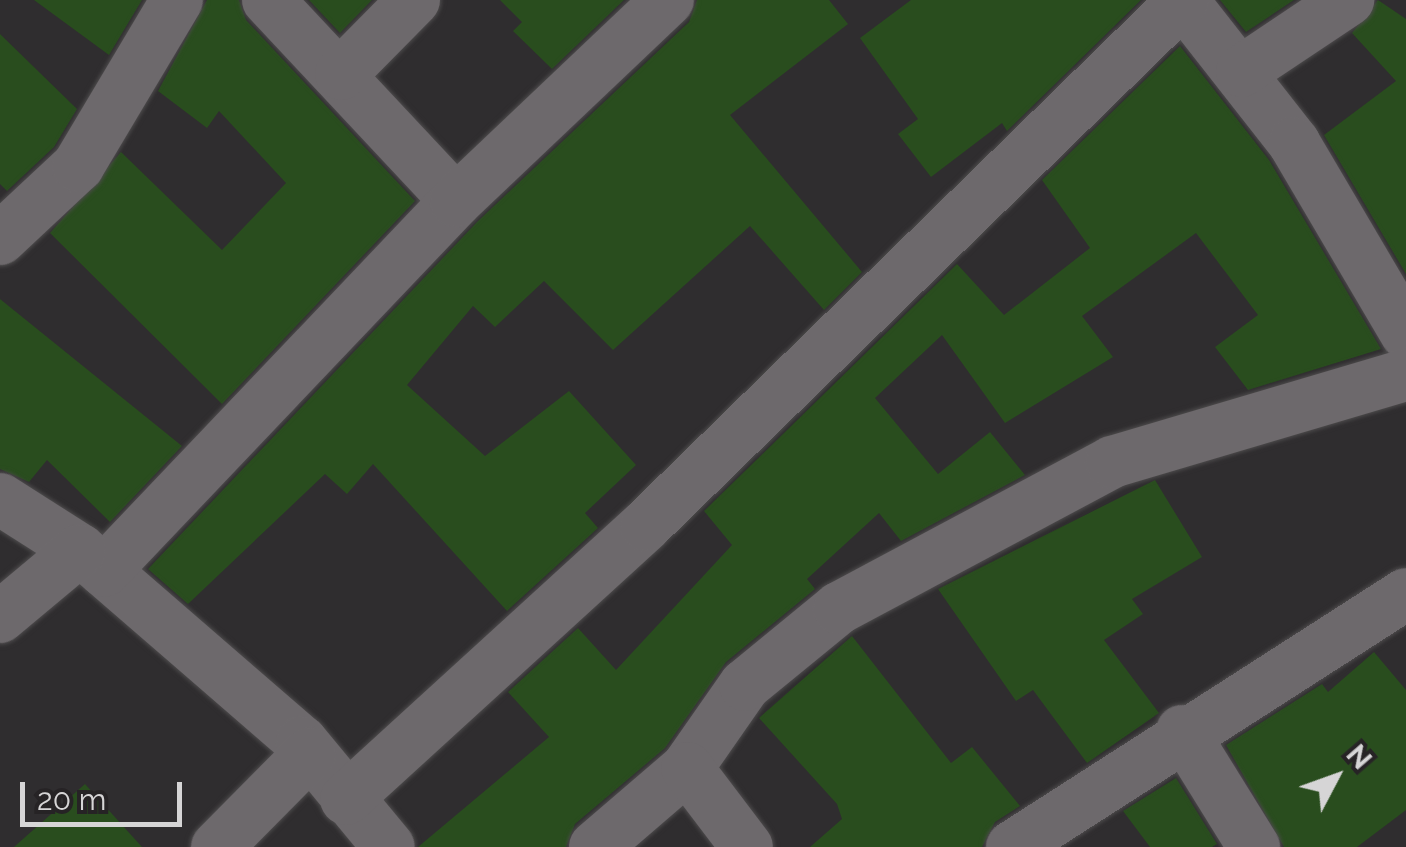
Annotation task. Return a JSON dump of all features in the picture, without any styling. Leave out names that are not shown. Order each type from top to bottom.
[{"type":"street","points":[[0,239],[78,166],[178,0]]},
{"type":"street","points":[[268,0],[456,201]]},
{"type":"street","points":[[341,74],[414,0]]},
{"type":"street","points":[[0,618],[92,560],[456,201],[668,0]]},
{"type":"street","points":[[1242,71],[1347,0]]},
{"type":"street","points":[[346,799],[646,526],[1182,1],[1242,71],[1406,333]]},
{"type":"street","points":[[595,847],[687,768],[745,685],[839,608],[1112,462],[1406,375]]},
{"type":"street","points":[[0,498],[92,560],[310,753],[388,847]]},
{"type":"street","points":[[1012,847],[1182,730],[1249,698],[1406,594]]},
{"type":"street","points":[[1182,730],[1254,847]]},
{"type":"street","points":[[217,847],[310,753]]},
{"type":"street","points":[[687,768],[747,847]]},
{"type":"building","points":[[34,0],[142,0],[109,55]]},
{"type":"building","points":[[207,0],[239,0],[246,20],[415,201],[222,404],[50,233],[121,152],[222,250],[286,183],[219,111],[207,128],[158,91]]},
{"type":"building","points":[[309,0],[372,0],[340,33]]},
{"type":"building","points":[[500,0],[624,0],[552,69],[513,31],[522,22]]},
{"type":"building","points":[[697,0],[829,0],[848,24],[730,115],[862,272],[824,310],[750,226],[613,350],[544,281],[495,327],[473,306],[407,385],[485,456],[569,391],[636,465],[585,513],[598,528],[507,611],[373,464],[347,494],[325,474],[188,604],[148,569],[477,222],[689,22]]},
{"type":"building","points":[[911,0],[1141,0],[1007,131],[1002,123],[931,177],[898,134],[918,119],[860,38]]},
{"type":"building","points":[[1220,0],[1294,0],[1246,32]]},
{"type":"building","points":[[1378,0],[1406,19],[1406,274],[1324,135],[1396,81],[1352,33]]},
{"type":"building","points":[[0,34],[77,109],[54,147],[7,191],[0,184]]},
{"type":"building","points":[[1180,46],[1269,160],[1381,349],[1248,390],[1215,347],[1258,315],[1196,233],[1082,316],[1113,357],[1005,423],[942,335],[875,398],[938,474],[990,432],[1025,475],[901,541],[879,513],[807,579],[815,589],[726,662],[665,748],[575,824],[566,847],[418,847],[549,737],[508,692],[578,628],[616,670],[732,545],[704,511],[957,264],[1004,315],[1090,248],[1042,180]]},
{"type":"building","points":[[0,299],[182,446],[110,522],[47,460],[29,482],[0,469]]},
{"type":"building","points":[[1155,480],[1202,557],[1132,599],[1143,614],[1104,640],[1159,713],[1087,763],[1033,690],[1016,701],[938,589]]},
{"type":"building","points":[[852,636],[951,763],[972,747],[1020,806],[995,822],[982,847],[810,847],[842,819],[837,804],[759,718]]},
{"type":"building","points":[[1374,652],[1406,690],[1406,810],[1357,847],[1284,847],[1226,745],[1322,684],[1328,692]]},
{"type":"building","points":[[1176,778],[1217,844],[1212,847],[1150,847],[1123,811]]},
{"type":"building","points":[[85,784],[142,847],[14,847]]}]
